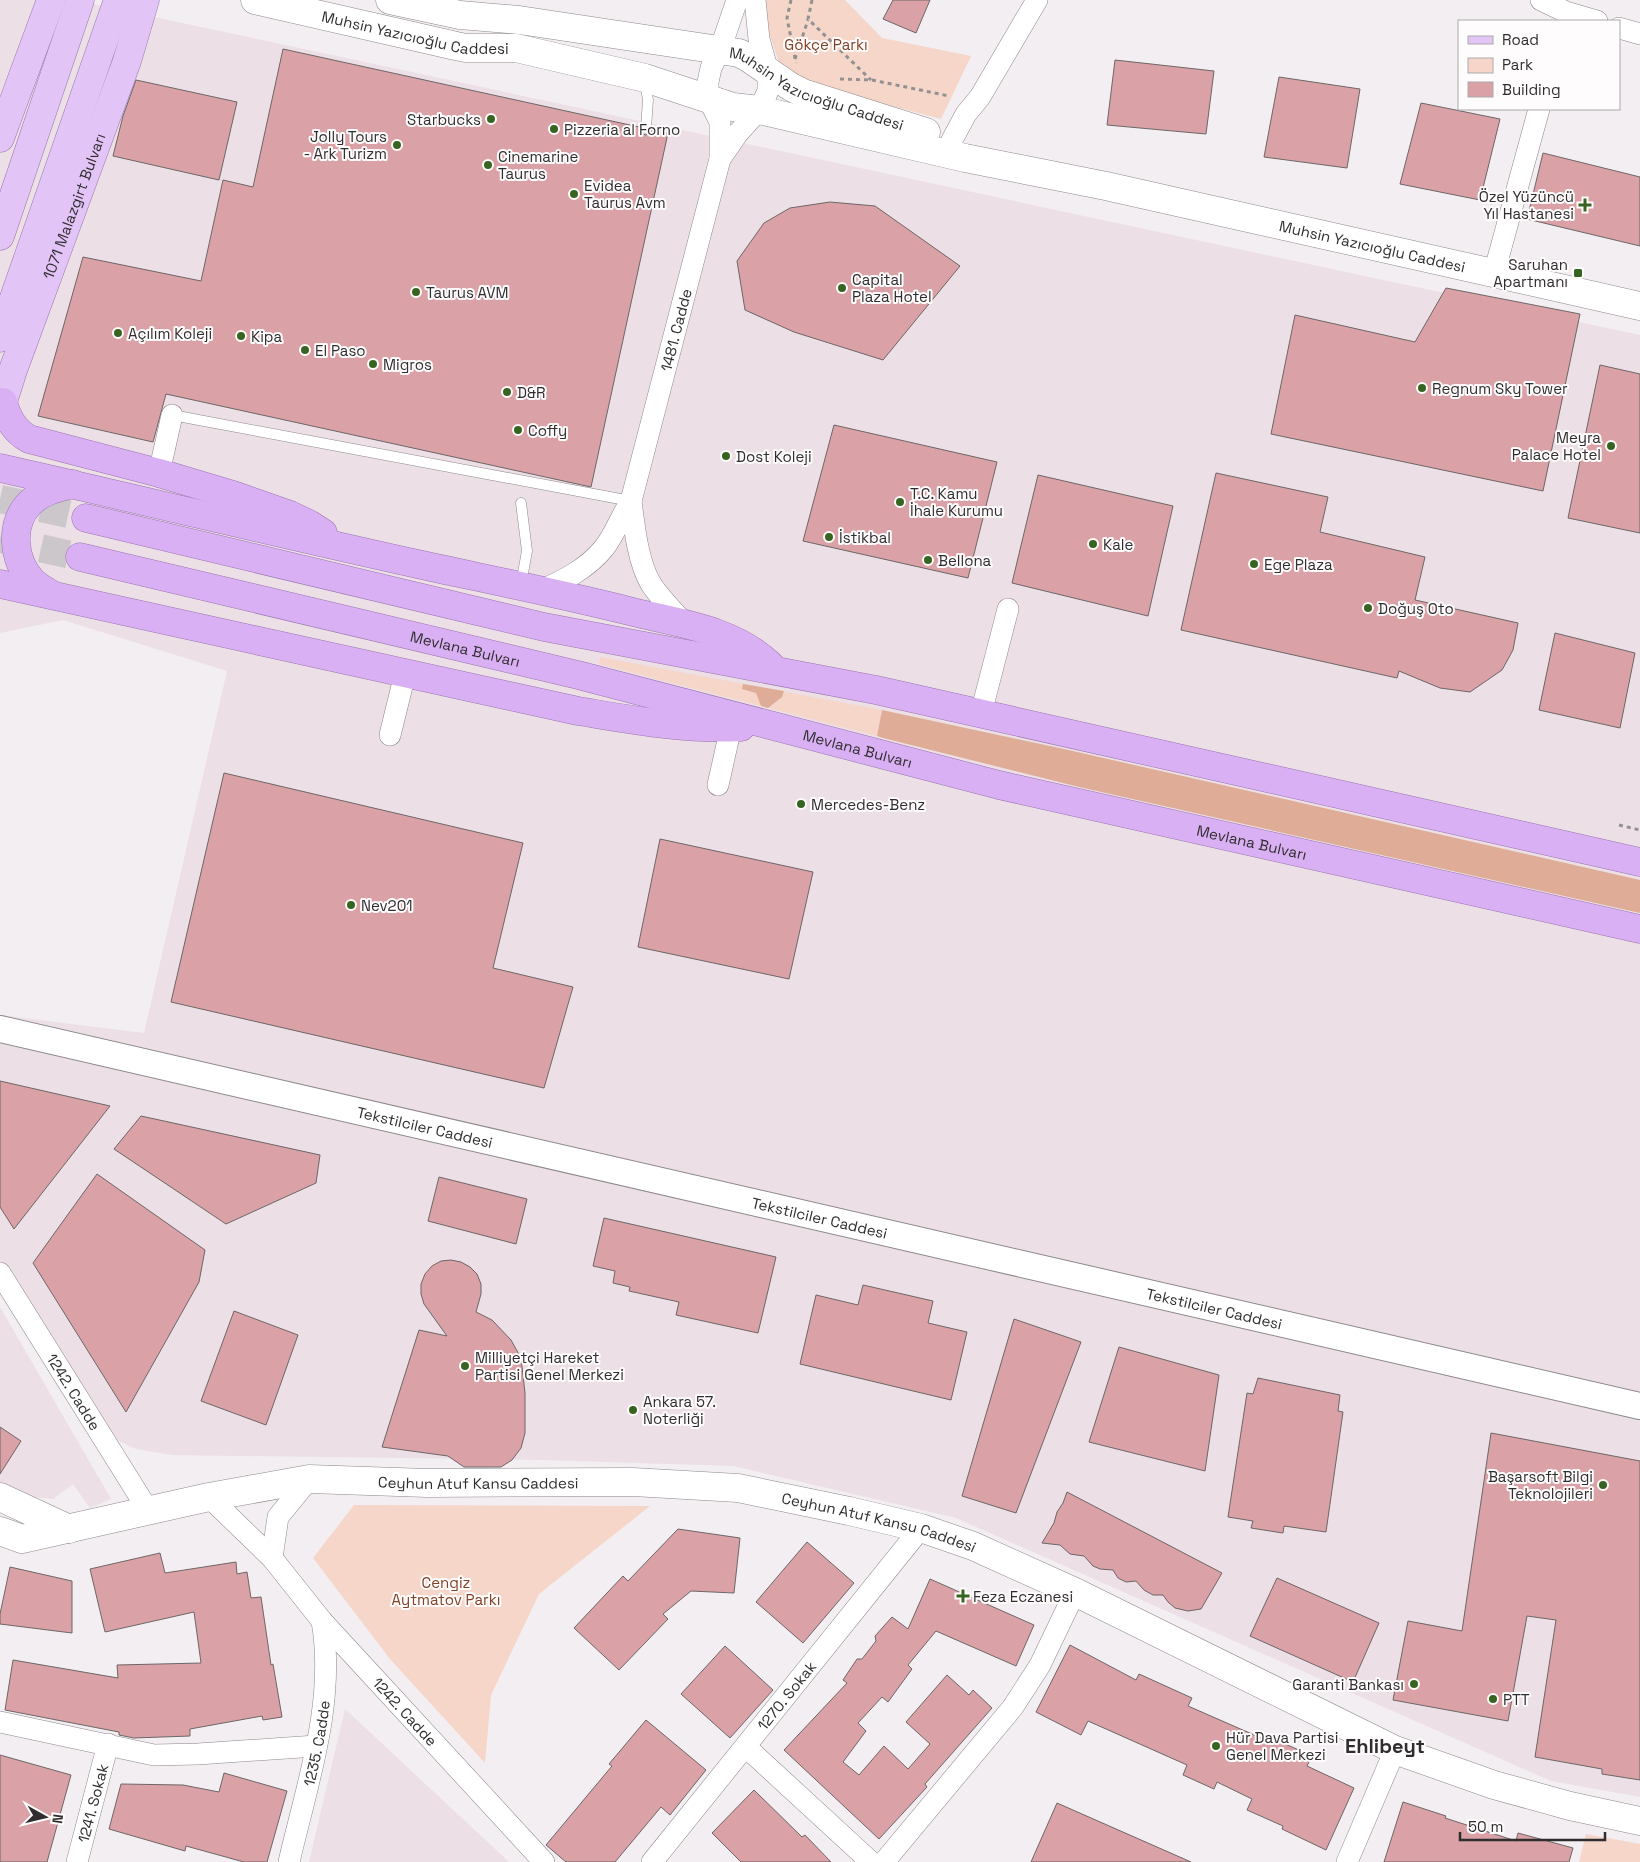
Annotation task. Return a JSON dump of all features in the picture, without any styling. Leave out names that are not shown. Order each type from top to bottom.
[{"type":"highway","points":[[4,390],[5,411],[13,426],[29,439],[159,473],[251,501],[309,524],[337,546]]},
{"type":"highway","points":[[4,470],[703,629],[738,643],[756,653],[776,671]]},
{"type":"highway","points":[[52,594],[32,580],[21,563],[16,548],[17,528],[24,511],[39,496],[48,491],[72,484]]},
{"type":"highway","points":[[86,518],[544,627],[876,690],[981,712],[1136,750],[1640,862]]},
{"type":"highway","name":"Mevlana Bulvarı","points":[[80,557],[578,675],[999,785],[1640,929]]},
{"type":"highway","points":[[0,584],[578,711],[652,724],[695,728],[762,724]]},
{"type":"highway","points":[[0,604],[52,594]]},
{"type":"main road","name":"1071 Malazgirt Bulvarı","points":[[4,390],[127,61],[145,0]]},
{"type":"main road","name":"Muhsin Yazıcıoğlu Caddesi","points":[[255,0],[466,48],[516,48],[645,78],[733,107],[759,110],[956,146]]},
{"type":"main road","name":"Muhsin Yazıcıoğlu Caddesi","points":[[390,0],[465,8],[518,20],[739,53],[791,87],[825,101],[956,146],[1106,186],[1640,306]]},
{"type":"main road","points":[[0,138],[49,2]]},
{"type":"main road","points":[[0,236],[78,8]]},
{"type":"main road","name":"Muhsin Yazıcıoğlu Caddesi","points":[[465,8],[516,48]]},
{"type":"main road","name":"1071 Malazgirt Bulvarı","points":[[0,338],[114,12]]},
{"type":"main road","name":"Ceyhun Atuf Kansu Caddesi","points":[[0,1531],[22,1539],[210,1497],[309,1479],[427,1483],[633,1482],[738,1488],[921,1528],[974,1546],[1075,1592],[1394,1750],[1494,1785],[1570,1806],[1640,1821]]},
{"type":"main road","points":[[0,1497],[68,1529]]},
{"type":"main road","name":"Ceyhun Atuf Kansu Caddesi","points":[[0,1516],[38,1527],[68,1529]]},
{"type":"street","points":[[708,98],[711,68],[720,50],[738,0]]},
{"type":"street","name":"1481. Cadde","points":[[720,159],[738,133],[759,110],[768,91],[768,72],[759,39],[755,0]]},
{"type":"street","points":[[956,146],[966,114],[980,97],[1037,0]]},
{"type":"street","points":[[1541,0],[1565,17],[1589,20]]},
{"type":"street","points":[[1620,28],[1640,34]]},
{"type":"street","name":"1481. Cadde","points":[[530,589],[577,573],[604,548],[631,501],[720,159],[720,122],[708,98]]},
{"type":"street","points":[[1494,273],[1539,110]]},
{"type":"street","points":[[159,473],[172,415]]},
{"type":"street","name":"1481. Cadde","points":[[631,501],[636,536],[645,572],[651,584],[686,625]]},
{"type":"street","points":[[981,712],[1008,609]]},
{"type":"street","points":[[390,735],[405,674]]},
{"type":"street","points":[[718,785],[731,727]]},
{"type":"street","points":[[0,1021],[50,1040]]},
{"type":"street","name":"Tekstilciler Caddesi","points":[[0,1029],[1640,1406]]},
{"type":"street","name":"1242. Cadde","points":[[0,1273],[148,1510]]},
{"type":"street","points":[[272,1558],[278,1517],[309,1479]]},
{"type":"street","name":"1242. Cadde","points":[[210,1497],[272,1558],[322,1621],[544,1862]]},
{"type":"street","name":"1270. Sokak","points":[[652,1862],[921,1528]]},
{"type":"street","points":[[884,1862],[1013,1707],[1040,1665],[1075,1592]]},
{"type":"street","name":"1235. Cadde","points":[[289,1862],[322,1713],[326,1680],[326,1649],[322,1621]]},
{"type":"street","points":[[0,1722],[154,1755],[316,1746]]},
{"type":"street","name":"1241. Sokak","points":[[77,1862],[108,1744]]},
{"type":"street","points":[[746,1747],[870,1862]]},
{"type":"street","points":[[1346,1862],[1394,1750]]},
{"type":"lane","points":[[645,78],[648,100],[646,128]]},
{"type":"lane","points":[[172,415],[631,501]]},
{"type":"lane","points":[[522,504],[530,589]]},
{"type":"path","points":[[790,0],[787,18],[797,68]]},
{"type":"path","points":[[795,60],[812,0]]},
{"type":"path","points":[[808,19],[872,80]]},
{"type":"path","points":[[835,79],[872,80],[949,96]]},
{"type":"path","points":[[1619,825],[1640,830]]},
{"type":"shaded area","points":[[0,0],[75,0],[1640,335],[1640,1797],[1551,1781],[956,1518],[733,1466],[543,1460],[172,1455],[136,1449],[97,1431],[0,1266],[0,1015],[144,1033],[227,671],[63,620],[0,633]]},
{"type":"shaded area","points":[[743,684],[784,691],[782,697],[768,708],[761,706],[756,693],[742,689]]},
{"type":"shaded area","points":[[882,710],[1064,749],[1640,880],[1640,913],[1079,787],[883,738],[877,736]]},
{"type":"shaded area","points":[[0,1307],[111,1499],[90,1508],[73,1484],[53,1499],[22,1496],[0,1486]]},
{"type":"shaded area","points":[[345,1709],[509,1862],[309,1862]]},
{"type":"green space","name":"Gökçe Parkı","points":[[763,0],[845,0],[882,38],[971,56],[941,119],[794,80],[782,72],[767,26]]},
{"type":"green space","points":[[600,657],[882,710],[877,736],[599,664]]},
{"type":"green space","name":"Cengiz Aytmatov Parkı","points":[[354,1505],[650,1506],[539,1594],[491,1695],[485,1763],[390,1659],[313,1558]]},
{"type":"green space","points":[[1586,1834],[1640,1844],[1640,1862],[1579,1862]]},
{"type":"building","points":[[893,0],[930,0],[916,33],[883,19]]},
{"type":"building","name":"Taurus AVM","points":[[283,49],[639,127],[640,131],[645,135],[649,134],[652,130],[668,133],[591,487],[166,394],[153,442],[38,416],[83,257],[201,281],[223,180],[253,187]]},
{"type":"building","points":[[1115,60],[1214,71],[1206,134],[1107,125]]},
{"type":"building","points":[[1279,77],[1360,89],[1347,168],[1264,157]]},
{"type":"building","points":[[136,80],[237,102],[219,180],[113,156],[123,116]]},
{"type":"building","points":[[1421,103],[1500,119],[1480,200],[1400,184]]},
{"type":"building","name":"Özel Yüzüncü Yıl Hastanesi","points":[[1543,153],[1640,177],[1640,246],[1527,219]]},
{"type":"building","name":"Capital Plaza Hotel","points":[[830,202],[875,206],[960,266],[883,360],[794,332],[745,310],[737,261],[764,223],[790,208]]},
{"type":"building","name":"Regnum Sky Tower","points":[[1446,288],[1580,314],[1543,491],[1271,434],[1295,315],[1415,342]]},
{"type":"building","name":"Meyra Palace Hotel","points":[[1600,365],[1640,374],[1640,533],[1568,518]]},
{"type":"building","name":"T.C. Kamu İhale Kurumu","points":[[834,425],[997,462],[968,578],[803,541]]},
{"type":"building","points":[[1216,473],[1328,497],[1320,532],[1425,557],[1415,600],[1518,623],[1513,650],[1502,670],[1470,692],[1440,688],[1399,671],[1397,678],[1181,630]]},
{"type":"building","name":"Kale","points":[[1038,475],[1173,506],[1148,616],[1012,583]]},
{"type":"building","points":[[1555,633],[1635,653],[1620,728],[1539,710]]},
{"type":"building","name":"Nev201","points":[[224,773],[523,843],[493,968],[573,987],[544,1088],[171,1002]]},
{"type":"building","points":[[660,839],[813,872],[789,979],[638,947]]},
{"type":"building","points":[[0,1081],[110,1106],[14,1229],[0,1207]]},
{"type":"building","points":[[141,1116],[320,1155],[316,1183],[226,1224],[114,1149]]},
{"type":"building","points":[[97,1174],[205,1250],[199,1282],[126,1412],[33,1263]]},
{"type":"building","points":[[439,1177],[527,1199],[516,1244],[428,1221]]},
{"type":"building","points":[[604,1218],[776,1257],[758,1333],[676,1315],[679,1302],[629,1291],[630,1287],[613,1283],[615,1271],[593,1266]]},
{"type":"building","name":"Milliyetçi Hareket Partisi Genel Merkezi","points":[[441,1261],[461,1262],[477,1274],[481,1284],[481,1294],[476,1312],[492,1320],[511,1340],[521,1358],[525,1393],[525,1433],[521,1448],[512,1460],[501,1467],[464,1467],[448,1456],[382,1447],[419,1330],[447,1336],[424,1304],[421,1284],[425,1274],[432,1266]]},
{"type":"building","points":[[863,1285],[933,1301],[928,1323],[967,1332],[951,1400],[800,1364],[816,1295],[858,1305]]},
{"type":"building","points":[[234,1311],[298,1335],[266,1425],[201,1401]]},
{"type":"building","points":[[1014,1319],[1081,1342],[1016,1513],[962,1496]]},
{"type":"building","points":[[1119,1347],[1219,1375],[1205,1471],[1089,1442]]},
{"type":"building","points":[[1258,1378],[1340,1395],[1338,1411],[1343,1412],[1326,1532],[1284,1526],[1283,1533],[1251,1528],[1253,1521],[1228,1517],[1247,1393],[1253,1394]]},
{"type":"building","points":[[0,1427],[21,1441],[0,1474]]},
{"type":"building","points":[[1491,1433],[1640,1461],[1640,1780],[1602,1774],[1602,1769],[1535,1757],[1556,1620],[1527,1616],[1508,1721],[1393,1700],[1408,1621],[1462,1631]]},
{"type":"building","points":[[1067,1492],[1222,1573],[1201,1609],[1188,1611],[1175,1608],[1163,1595],[1153,1595],[1144,1590],[1136,1581],[1126,1582],[1118,1578],[1113,1570],[1100,1569],[1093,1566],[1084,1556],[1070,1554],[1060,1545],[1042,1543],[1054,1523]]},
{"type":"building","points":[[678,1529],[740,1538],[734,1593],[691,1591],[663,1614],[668,1619],[619,1670],[574,1628],[623,1576],[628,1581]]},
{"type":"building","points":[[807,1542],[854,1583],[803,1643],[756,1602]]},
{"type":"building","points":[[160,1553],[165,1573],[236,1562],[237,1574],[247,1572],[251,1598],[261,1597],[271,1665],[273,1664],[282,1717],[263,1720],[262,1716],[190,1729],[190,1736],[134,1738],[119,1735],[119,1732],[5,1710],[13,1660],[118,1678],[117,1665],[201,1663],[194,1612],[105,1632],[90,1569]]},
{"type":"building","points":[[10,1567],[72,1581],[72,1633],[0,1624],[0,1614]]},
{"type":"building","points":[[1277,1578],[1379,1623],[1353,1682],[1250,1636]]},
{"type":"building","points":[[930,1579],[1034,1625],[1016,1666],[936,1631],[908,1665],[912,1669],[888,1702],[882,1697],[858,1723],[866,1731],[843,1762],[859,1775],[884,1746],[908,1769],[930,1744],[906,1722],[947,1675],[969,1695],[973,1690],[992,1708],[925,1784],[927,1787],[879,1839],[784,1750],[847,1683],[843,1680],[857,1659],[862,1659],[876,1641],[875,1636],[892,1617],[908,1629]]},
{"type":"building","points":[[1070,1645],[1136,1680],[1139,1674],[1192,1698],[1188,1706],[1261,1738],[1263,1734],[1312,1756],[1307,1766],[1354,1788],[1326,1850],[1282,1829],[1283,1826],[1247,1810],[1252,1799],[1217,1782],[1214,1789],[1183,1775],[1187,1765],[1088,1721],[1081,1735],[1036,1712]]},
{"type":"building","points":[[725,1646],[773,1690],[730,1738],[681,1694]]},
{"type":"building","points":[[646,1720],[706,1770],[670,1815],[661,1807],[615,1862],[566,1862],[546,1845],[612,1766],[609,1764]]},
{"type":"building","points":[[0,1755],[71,1775],[47,1862],[0,1862]]},
{"type":"building","points":[[224,1773],[287,1791],[267,1862],[244,1862],[186,1846],[185,1851],[109,1829],[121,1784],[183,1785],[219,1792]]},
{"type":"building","points":[[754,1790],[802,1837],[805,1835],[831,1862],[741,1862],[712,1833]]},
{"type":"building","points":[[1403,1802],[1516,1841],[1518,1833],[1573,1848],[1569,1862],[1384,1862]]},
{"type":"building","points":[[1057,1803],[1191,1862],[1031,1862]]},
{"type":"tunnel","points":[[0,499],[86,518]]},
{"type":"tunnel","points":[[0,539],[80,557]]},
{"type":"place","name":"Starbucks","points":[[491,119]]},
{"type":"place","name":"Pizzeria al Forno","points":[[554,129]]},
{"type":"place","name":"Jolly Tours - Ark Turizm","points":[[397,145]]},
{"type":"place","name":"Cinemarine Taurus","points":[[488,165]]},
{"type":"place","name":"Evidea Taurus Avm","points":[[574,194]]},
{"type":"place","name":"Özel Yüzüncü Yıl Hastanesi","points":[[1585,205]]},
{"type":"place","name":"Saruhan Apartmanı","points":[[1578,273]]},
{"type":"place","name":"Capital Plaza Hotel","points":[[842,288]]},
{"type":"place","name":"Taurus AVM","points":[[416,292]]},
{"type":"place","name":"Açılım Koleji","points":[[118,333]]},
{"type":"place","name":"Kipa","points":[[241,336]]},
{"type":"place","name":"El Paso","points":[[305,350]]},
{"type":"place","name":"Migros","points":[[373,364]]},
{"type":"place","name":"Regnum Sky Tower","points":[[1422,388]]},
{"type":"place","name":"D&R","points":[[507,392]]},
{"type":"place","name":"Coffy","points":[[518,430]]},
{"type":"place","name":"Meyra Palace Hotel","points":[[1611,446]]},
{"type":"place","name":"Dost Koleji","points":[[726,456]]},
{"type":"place","name":"T.C. Kamu İhale Kurumu","points":[[900,502]]},
{"type":"place","name":"İstikbal","points":[[829,537]]},
{"type":"place","name":"Kale","points":[[1093,544]]},
{"type":"place","name":"Bellona","points":[[928,560]]},
{"type":"place","name":"Ege Plaza","points":[[1254,564]]},
{"type":"place","name":"Doğuş Oto","points":[[1368,608]]},
{"type":"place","name":"Mercedes-Benz","points":[[801,804]]},
{"type":"place","name":"Nev201","points":[[351,905]]},
{"type":"place","name":"Milliyetçi Hareket Partisi Genel Merkezi","points":[[465,1366]]},
{"type":"place","name":"Ankara 57. Noterliği","points":[[633,1410]]},
{"type":"place","name":"Başarsoft Bilgi Teknolojileri","points":[[1603,1485]]},
{"type":"place","name":"Feza Eczanesi","points":[[963,1596]]},
{"type":"place","name":"Garanti Bankası","points":[[1414,1684]]},
{"type":"place","name":"PTT","points":[[1493,1699]]},
{"type":"place","name":"Hür Dava Partisi Genel Merkezi","points":[[1216,1746]]},
{"type":"district","name":"Ehlibeyt","points":[[1385,1746]]}]
